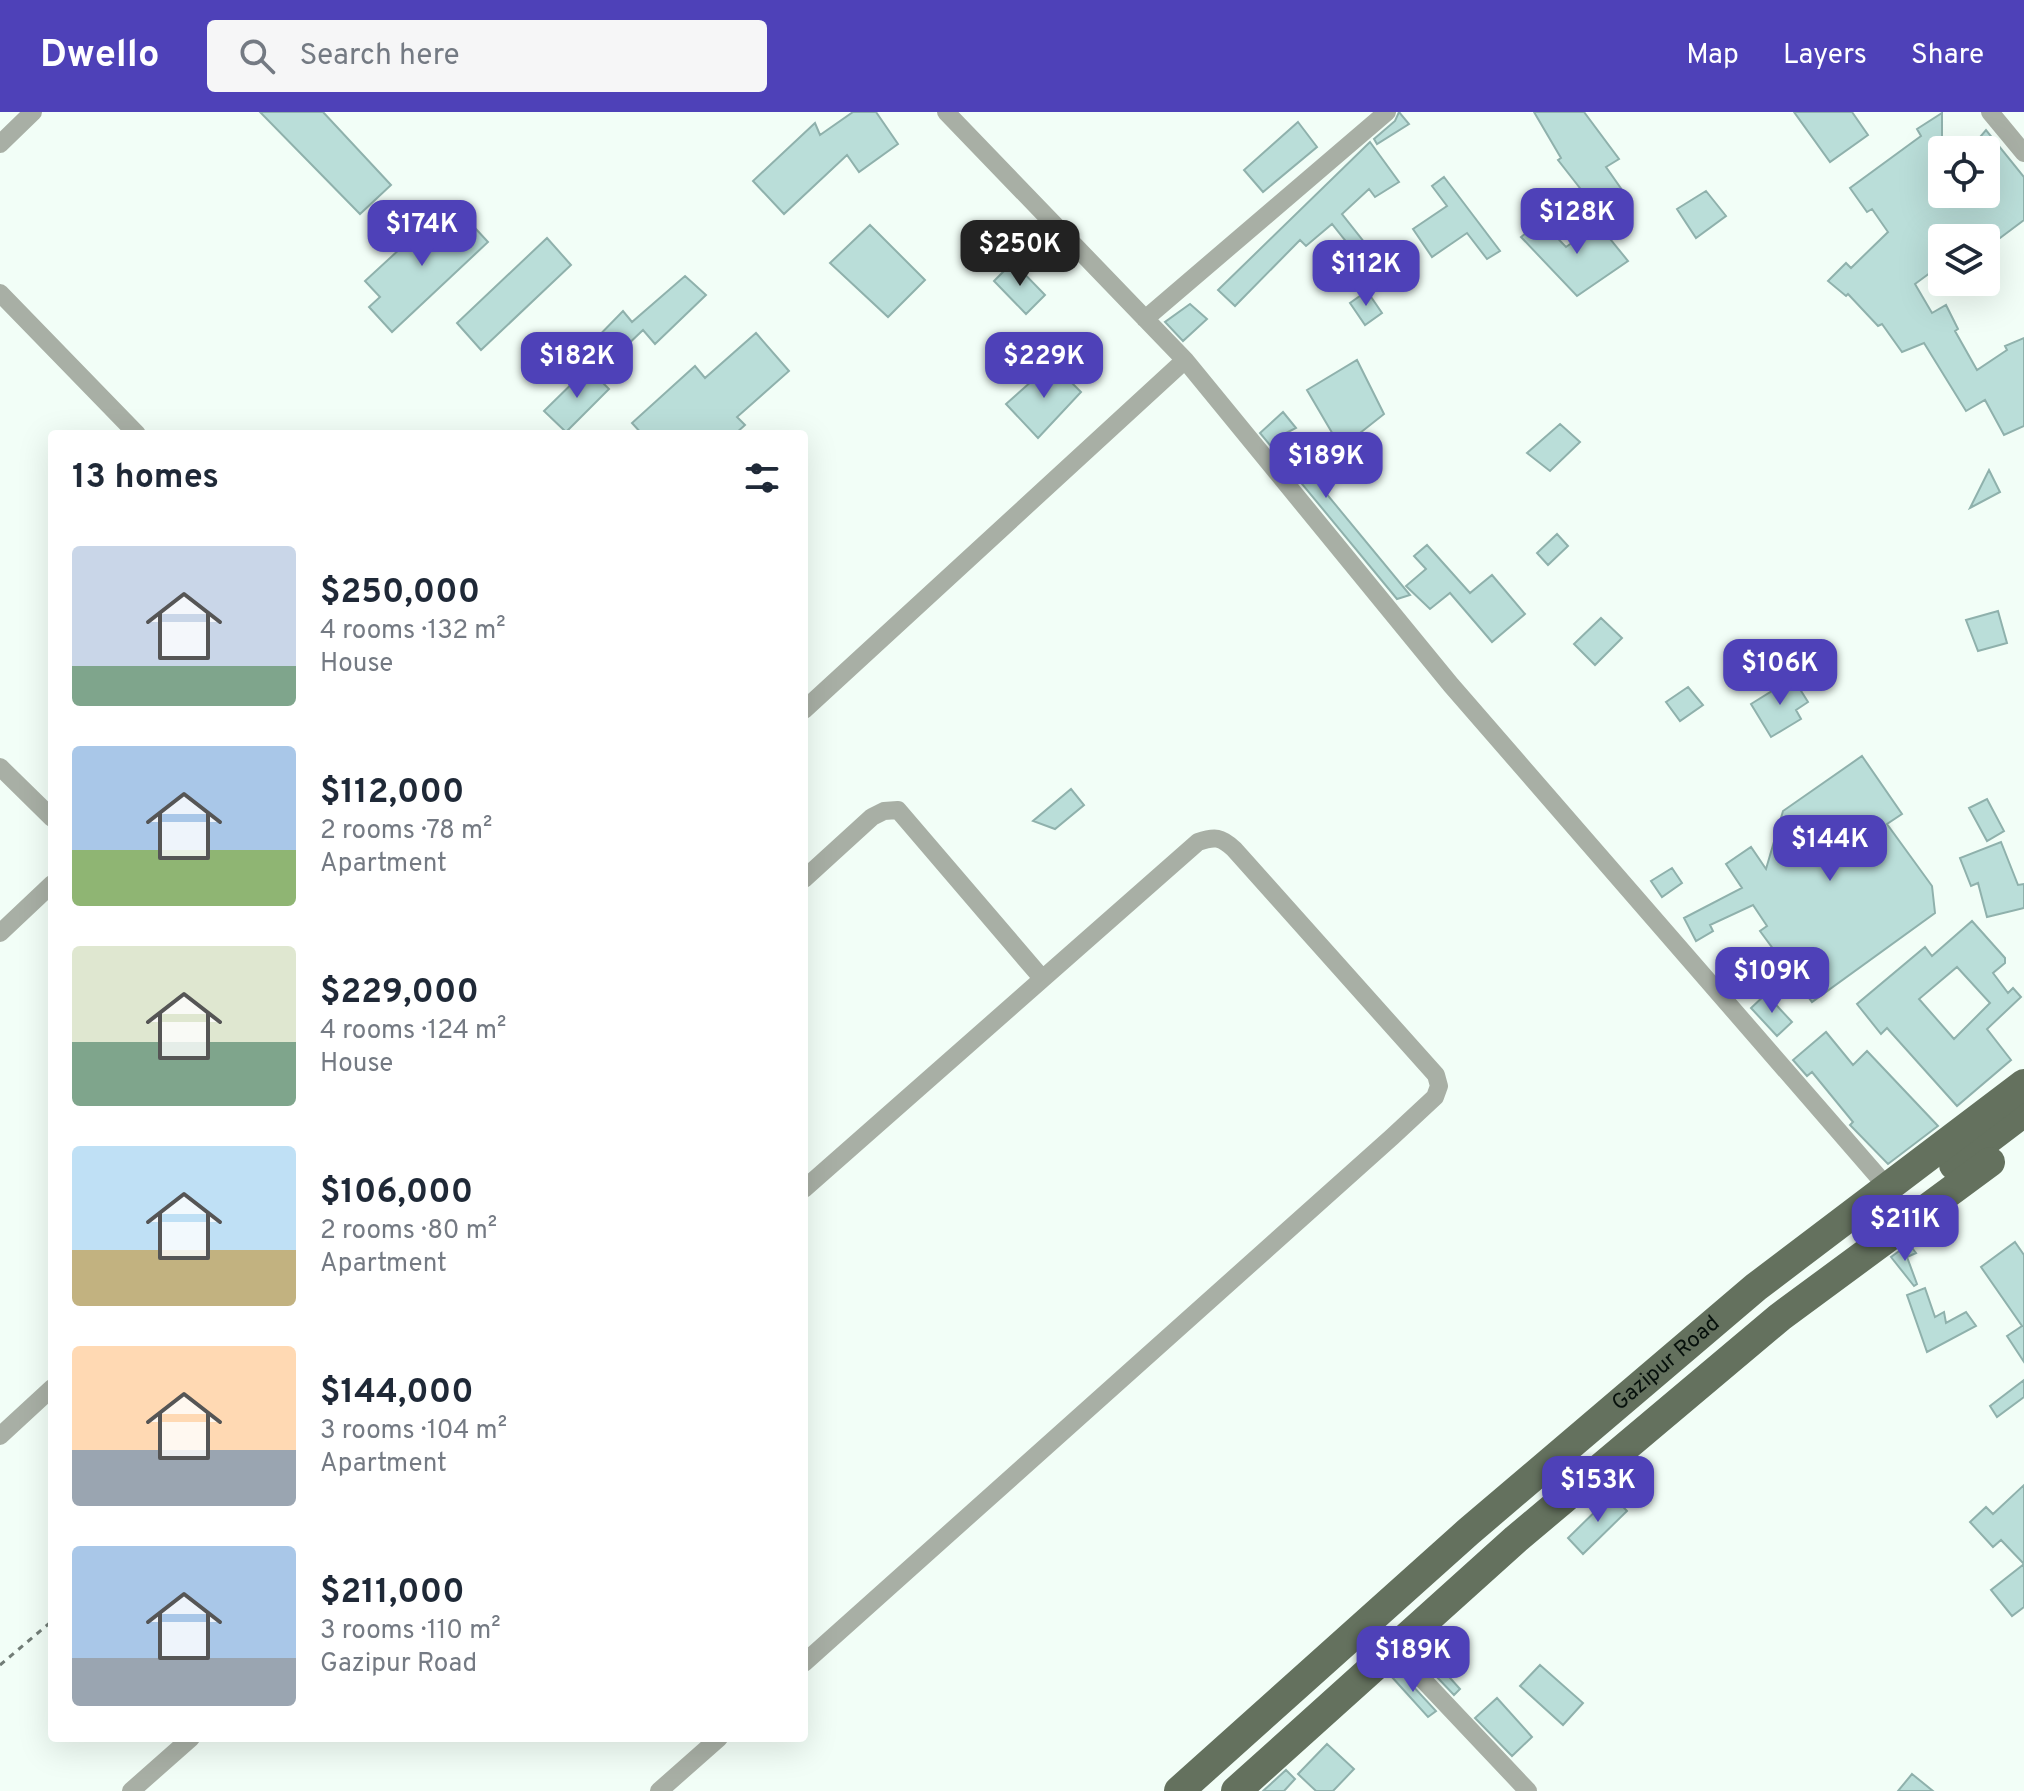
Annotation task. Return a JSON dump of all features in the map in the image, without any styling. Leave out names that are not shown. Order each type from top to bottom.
[{"type":"main road","name":"Gazipur Road","points":[[1179,1791],[1468,1532],[1756,1287],[2024,1084]]},
{"type":"main road","points":[[1208,1791],[1482,1544],[1768,1302],[2024,1112]]},
{"type":"main road","name":"Gazipur Road","points":[[1236,1791],[1392,1647],[1780,1317],[2024,1137]]},
{"type":"street","points":[[0,144],[33,112]]},
{"type":"street","points":[[946,112],[1185,360],[1451,685],[1888,1188]]},
{"type":"street","points":[[1145,319],[1387,112]]},
{"type":"street","points":[[1990,112],[2024,153]]},
{"type":"street","points":[[0,293],[133,430]]},
{"type":"street","points":[[808,706],[1185,360]]},
{"type":"street","points":[[0,767],[48,814]]},
{"type":"street","points":[[808,875],[872,817],[898,810],[1041,977]]},
{"type":"street","points":[[808,1185],[1041,977],[1198,842],[1222,838],[1436,1075],[1439,1086],[1435,1097],[1381,1148],[808,1659]]},
{"type":"street","points":[[0,933],[48,888]]},
{"type":"street","points":[[0,1436],[48,1392]]},
{"type":"street","points":[[1392,1647],[1528,1791]]},
{"type":"street","points":[[131,1791],[186,1742]]},
{"type":"street","points":[[659,1791],[714,1742]]},
{"type":"path","points":[[0,1665],[48,1624]]},
{"type":"building","points":[[260,112],[323,112],[391,185],[360,214]]},
{"type":"building","points":[[853,112],[876,112],[898,144],[859,172],[847,155],[784,214],[753,181],[815,123],[820,135]]},
{"type":"building","points":[[1399,112],[1409,124],[1377,144],[1374,139],[1395,121]]},
{"type":"building","points":[[1534,112],[1584,112],[1619,159],[1606,167],[1627,197],[1601,215],[1558,160],[1561,158]]},
{"type":"building","points":[[1794,112],[1852,112],[1868,135],[1830,162]]},
{"type":"building","points":[[1942,113],[1942,136],[1928,136],[1928,208],[2000,208],[2000,147],[2024,177],[2024,220],[2000,238],[2000,224],[1928,224],[1928,274],[1915,284],[1932,313],[1946,305],[1958,329],[1955,331],[1977,370],[2007,350],[2005,346],[2024,338],[2024,426],[2004,435],[1985,400],[1966,411],[1924,343],[1902,352],[1882,324],[1878,326],[1848,294],[1846,296],[1828,281],[1846,263],[1851,268],[1888,232],[1872,209],[1867,212],[1850,188],[1921,136],[1917,129]]},
{"type":"building","points":[[1298,122],[1317,147],[1263,192],[1244,170]]},
{"type":"building","points":[[1370,142],[1399,182],[1375,197],[1369,189],[1342,214],[1372,252],[1360,259],[1332,224],[1306,246],[1300,240],[1235,306],[1218,290]]},
{"type":"building","points":[[1444,177],[1500,251],[1487,259],[1467,233],[1432,257],[1413,229],[1447,206],[1432,186]]},
{"type":"building","points":[[1706,191],[1726,216],[1696,238],[1677,209]]},
{"type":"building","points":[[439,213],[451,227],[463,215],[488,242],[392,332],[369,307],[380,297],[365,281]]},
{"type":"building","points":[[1541,221],[1566,247],[1598,224],[1628,261],[1577,296],[1521,237]]},
{"type":"building","points":[[870,225],[925,280],[888,317],[830,263]]},
{"type":"building","points":[[547,238],[571,265],[481,350],[457,323]]},
{"type":"building","points":[[1013,262],[1045,295],[1026,314],[994,281]]},
{"type":"building","points":[[685,276],[706,295],[655,344],[643,330],[601,370],[583,352],[623,311],[632,322]]},
{"type":"building","points":[[1367,291],[1382,313],[1365,325],[1350,303]]},
{"type":"building","points":[[1190,304],[1207,319],[1183,341],[1165,322]]},
{"type":"building","points":[[756,333],[789,371],[737,417],[745,425],[739,430],[638,430],[632,423],[695,366],[705,378]]},
{"type":"building","points":[[1357,360],[1384,414],[1341,448],[1307,390]]},
{"type":"building","points":[[1052,363],[1081,392],[1038,438],[1006,404]]},
{"type":"building","points":[[588,368],[609,389],[568,430],[564,430],[544,411]]},
{"type":"building","points":[[1283,412],[1296,428],[1286,433],[1320,486],[1410,595],[1397,599],[1260,433]]},
{"type":"building","points":[[1560,424],[1580,442],[1550,471],[1527,453]]},
{"type":"building","points":[[1989,470],[2000,492],[1970,508]]},
{"type":"building","points":[[1557,534],[1568,546],[1548,565],[1537,553]]},
{"type":"building","points":[[1427,545],[1470,593],[1492,575],[1525,614],[1492,642],[1450,593],[1430,609],[1406,586],[1426,569],[1414,556]]},
{"type":"building","points":[[1998,611],[2007,643],[1978,651],[1966,620]]},
{"type":"building","points":[[1601,618],[1622,638],[1595,665],[1574,644]]},
{"type":"building","points":[[1793,678],[1808,702],[1796,710],[1801,719],[1771,737],[1751,704]]},
{"type":"building","points":[[1688,687],[1703,705],[1680,721],[1666,702]]},
{"type":"building","points":[[1862,756],[1902,814],[1887,824],[1932,886],[1935,913],[1812,1002],[1760,931],[1767,926],[1753,905],[1710,925],[1713,931],[1696,941],[1684,918],[1742,888],[1726,864],[1751,847],[1766,869],[1783,811]]},
{"type":"building","points":[[1071,789],[1084,805],[1055,829],[1033,821]]},
{"type":"building","points":[[1987,799],[2004,831],[1987,841],[1969,808]]},
{"type":"building","points":[[2001,842],[2018,885],[2024,884],[2024,908],[1987,917],[1978,883],[1971,886],[1960,858]]},
{"type":"building","points":[[1672,868],[1682,883],[1662,897],[1651,881]]},
{"type":"building","points":[[1972,921],[2005,958],[2005,963],[1993,973],[2008,993],[2013,988],[2021,997],[1987,1029],[2011,1060],[1957,1106],[1887,1028],[1881,1034],[1857,1004],[1925,947],[1932,956]],"holes":[[[1957,967],[1990,1003],[1954,1039],[1919,999]]]},
{"type":"building","points":[[1766,994],[1792,1022],[1777,1036],[1751,1008]]},
{"type":"building","points":[[1826,1032],[1853,1065],[1867,1051],[1938,1126],[1888,1164],[1850,1125],[1853,1122],[1812,1072],[1807,1076],[1793,1060]]},
{"type":"building","points":[[2015,1242],[2024,1255],[2024,1362],[2007,1336],[2022,1326],[1981,1267]]},
{"type":"building","points":[[1909,1244],[1916,1253],[1907,1257],[1917,1284],[1914,1286],[1891,1257]]},
{"type":"building","points":[[1925,1288],[1935,1317],[1944,1312],[1946,1323],[1966,1312],[1976,1326],[1927,1352],[1907,1295]]},
{"type":"building","points":[[2024,1380],[2024,1397],[1997,1417],[1990,1406]]},
{"type":"building","points":[[2024,1485],[2024,1564],[2001,1540],[1993,1547],[1970,1522],[1986,1507],[1993,1514]]},
{"type":"building","points":[[1612,1495],[1627,1511],[1583,1554],[1568,1538]]},
{"type":"building","points":[[2024,1564],[2024,1607],[2012,1616],[1991,1590]]},
{"type":"building","points":[[1423,1648],[1460,1689],[1454,1695],[1415,1654]]},
{"type":"building","points":[[1540,1665],[1583,1703],[1563,1725],[1520,1686]]},
{"type":"building","points":[[1398,1670],[1436,1711],[1428,1717],[1391,1676]]},
{"type":"building","points":[[1497,1698],[1532,1737],[1512,1756],[1475,1718]]},
{"type":"building","points":[[1327,1744],[1354,1769],[1333,1791],[1316,1791],[1298,1774]]},
{"type":"building","points":[[1286,1770],[1295,1779],[1284,1791],[1263,1791]]},
{"type":"building","points":[[1912,1774],[1933,1791],[1898,1791]]}]
